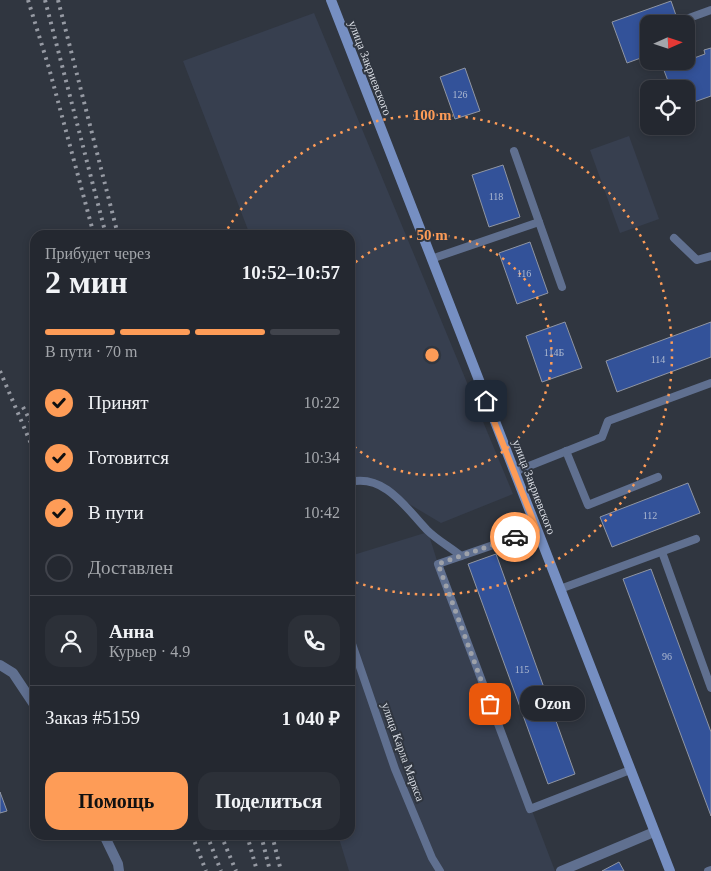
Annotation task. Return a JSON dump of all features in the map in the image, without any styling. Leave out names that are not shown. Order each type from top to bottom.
[{"type":"main road","name":"улица Закриевского","points":[[330,0],[670,871]]},
{"type":"street","points":[[0,665],[13,673],[30,698]]},
{"type":"street","points":[[561,871],[654,832]]},
{"type":"street","points":[[106,840],[120,871]]},
{"type":"lane","points":[[695,16],[711,10]]},
{"type":"lane","points":[[514,150],[562,287]]},
{"type":"lane","points":[[431,259],[539,222]]},
{"type":"lane","points":[[674,238],[697,260],[711,256]]},
{"type":"lane","points":[[514,472],[602,437],[608,421],[711,383]]},
{"type":"lane","points":[[566,451],[588,504],[658,478]]},
{"type":"lane","points":[[355,481],[367,480],[379,484],[403,502],[428,532],[461,556]]},
{"type":"lane","points":[[537,530],[438,564],[530,809],[630,770]]},
{"type":"lane","points":[[560,589],[696,539]]},
{"type":"lane","points":[[662,552],[711,688]]},
{"type":"lane","name":"улица Карла Маркса","points":[[355,653],[395,769],[432,858],[440,871]]},
{"type":"shaded area","points":[[314,13],[513,494],[441,523],[389,492],[355,479],[355,230],[248,230],[183,61]]},
{"type":"shaded area","points":[[629,136],[659,219],[620,233],[590,150]]},
{"type":"shaded area","points":[[428,532],[438,564],[555,871],[349,871],[340,840],[355,840],[355,554]]},
{"type":"building","points":[[671,1],[676,15],[640,15],[640,58],[627,63],[612,22]]},
{"type":"building","points":[[711,48],[711,96],[695,102],[695,80],[668,80],[664,70],[695,70],[695,58],[705,54],[704,50]]},
{"type":"building","points":[[465,68],[480,111],[455,119],[440,77]]},
{"type":"building","points":[[503,165],[520,217],[489,227],[472,175]]},
{"type":"building","points":[[530,242],[548,293],[517,304],[499,253]]},
{"type":"building","points":[[565,322],[582,368],[542,382],[526,336]]},
{"type":"building","points":[[711,322],[711,357],[617,392],[606,361]]},
{"type":"building","points":[[688,483],[700,513],[612,547],[600,517]]},
{"type":"building","points":[[496,554],[575,774],[548,784],[468,564]]},
{"type":"building","points":[[651,569],[711,732],[711,816],[623,579]]},
{"type":"building","points":[[0,792],[7,811],[0,813]]},
{"type":"building","points":[[619,862],[624,871],[602,871]]},
{"type":"railway","points":[[28,0],[49,68],[93,230]]},
{"type":"railway","points":[[45,0],[105,230]]},
{"type":"railway","points":[[58,0],[117,230]]},
{"type":"railway","points":[[0,371],[30,441]]},
{"type":"railway","points":[[23,407],[30,420]]},
{"type":"railway","points":[[194,840],[206,871]]},
{"type":"railway","points":[[209,840],[221,871]]},
{"type":"railway","points":[[223,840],[236,871]]},
{"type":"railway","points":[[248,840],[257,871]]},
{"type":"railway","points":[[262,840],[270,871]]},
{"type":"railway","points":[[273,840],[281,871]]},
{"type":"way so far","points":[[490,704],[438,564],[515,537]]},
{"type":"place","name":"Ozon","points":[[490,704]]},
{"type":"route","points":[[486,401],[537,530],[515,537]]}]
